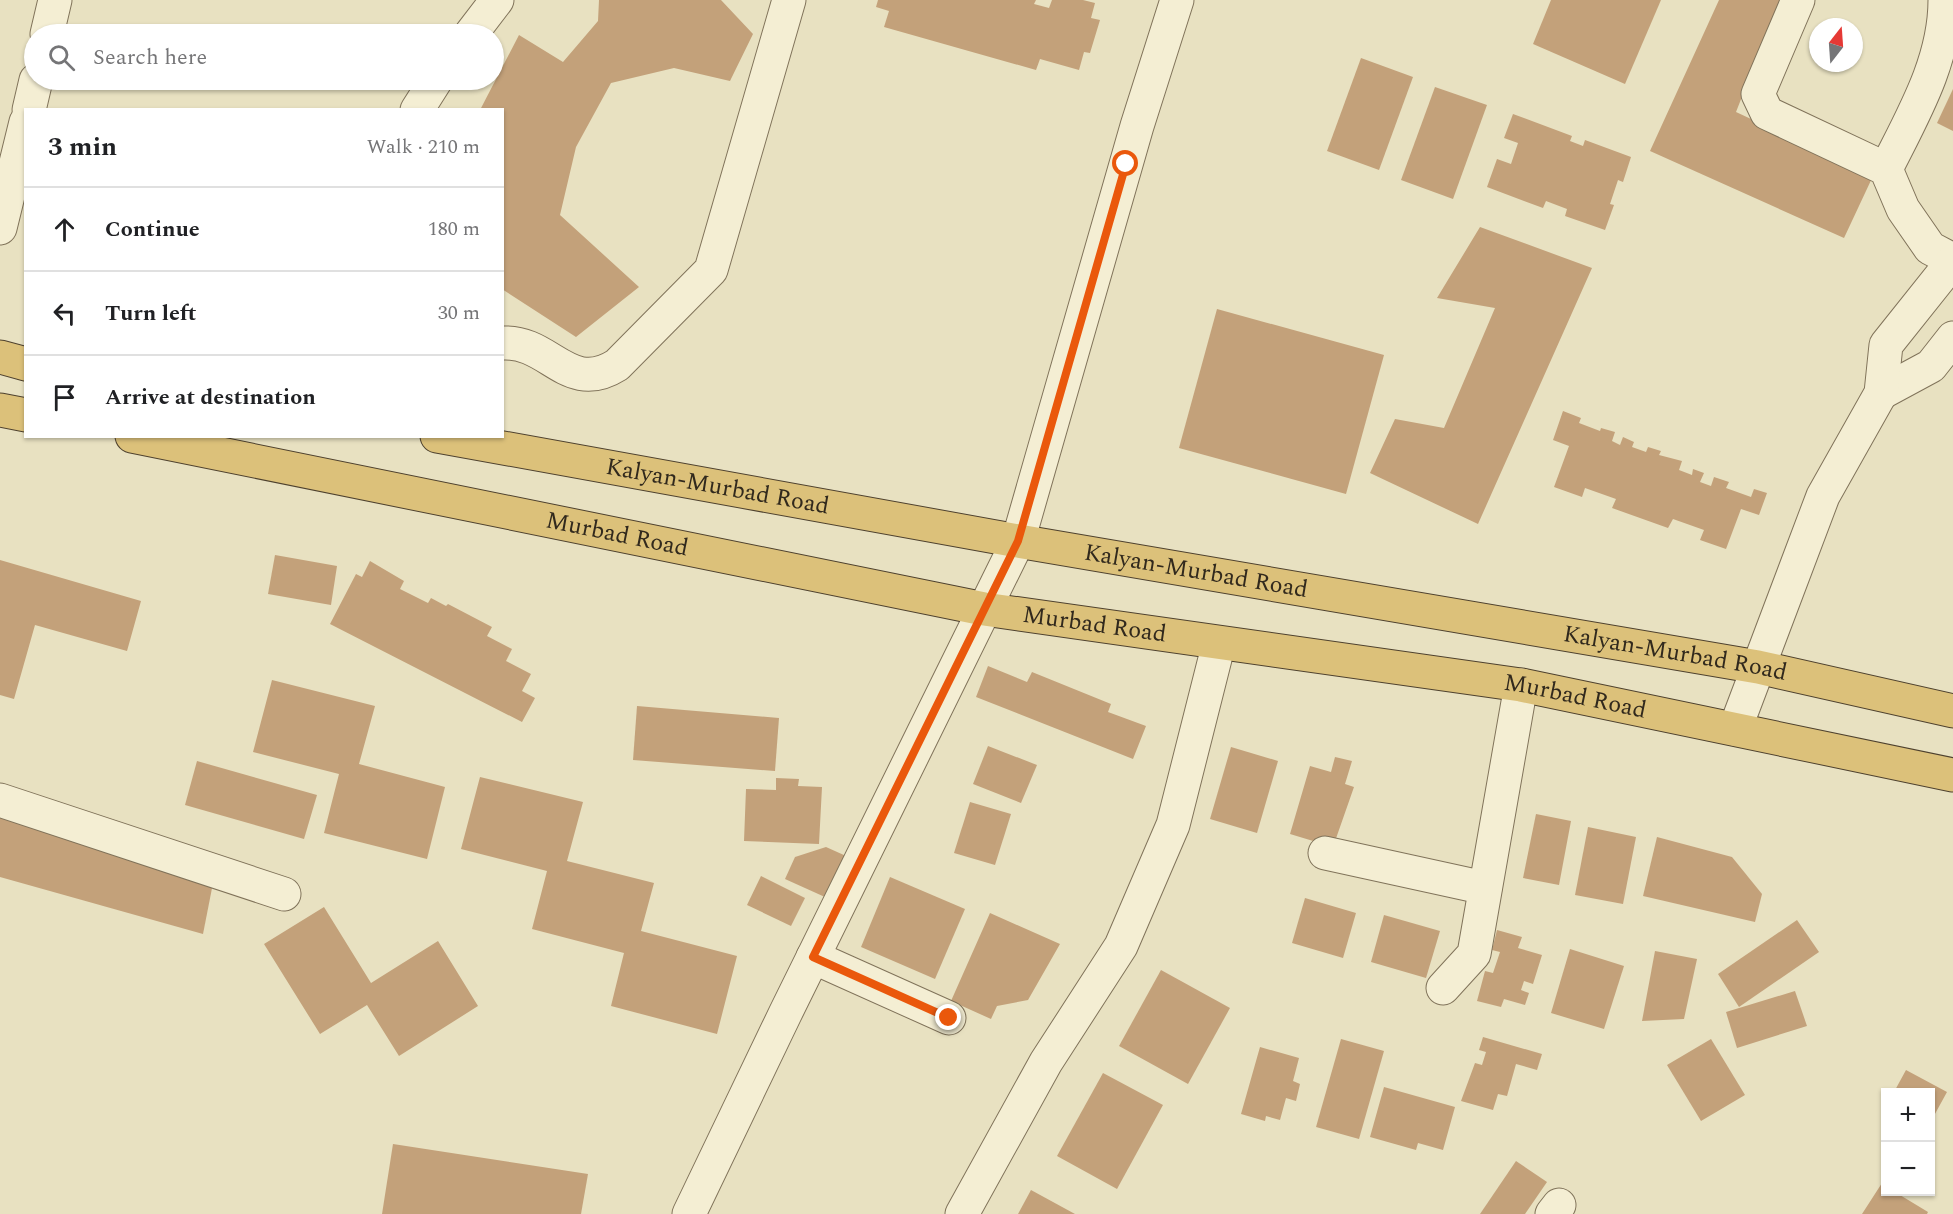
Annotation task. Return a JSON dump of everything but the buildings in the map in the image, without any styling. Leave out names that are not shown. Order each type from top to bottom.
[{"type":"highway","points":[[0,357],[24,363]]},
{"type":"highway","points":[[0,410],[24,415]]},
{"type":"highway","name":"Murbad Road","points":[[142,438],[984,609],[1521,685],[1953,775]]},
{"type":"highway","name":"Kalyan-Murbad Road","points":[[448,438],[1018,541],[1758,667],[1953,711]]},
{"type":"street","points":[[49,24],[55,0]]},
{"type":"street","points":[[479,24],[497,0]]},
{"type":"street","points":[[504,343],[519,342],[581,375],[602,375],[616,365],[711,270],[789,0]]},
{"type":"street","points":[[689,1214],[1018,541],[1137,126],[1177,0]]},
{"type":"street","points":[[1736,729],[1823,496],[1881,393],[1886,345],[1953,261],[1930,248],[1903,209],[1886,169],[1767,113],[1758,94],[1798,0]]},
{"type":"street","points":[[1886,169],[1925,91],[1945,27],[1944,0]]},
{"type":"street","points":[[29,108],[34,90]]},
{"type":"street","points":[[418,108],[430,90]]},
{"type":"street","points":[[0,228],[24,130]]},
{"type":"street","points":[[1881,393],[1931,366],[1953,338]]},
{"type":"street","points":[[962,1214],[1046,1062],[1121,946],[1173,825],[1219,643]]},
{"type":"street","points":[[1443,988],[1474,954],[1521,685]]},
{"type":"street","points":[[0,800],[284,894]]},
{"type":"street","points":[[1325,853],[1485,888]]},
{"type":"street","points":[[813,957],[949,1018]]},
{"type":"route","points":[[949,1018],[813,957],[1018,541],[1126,164]]}]
